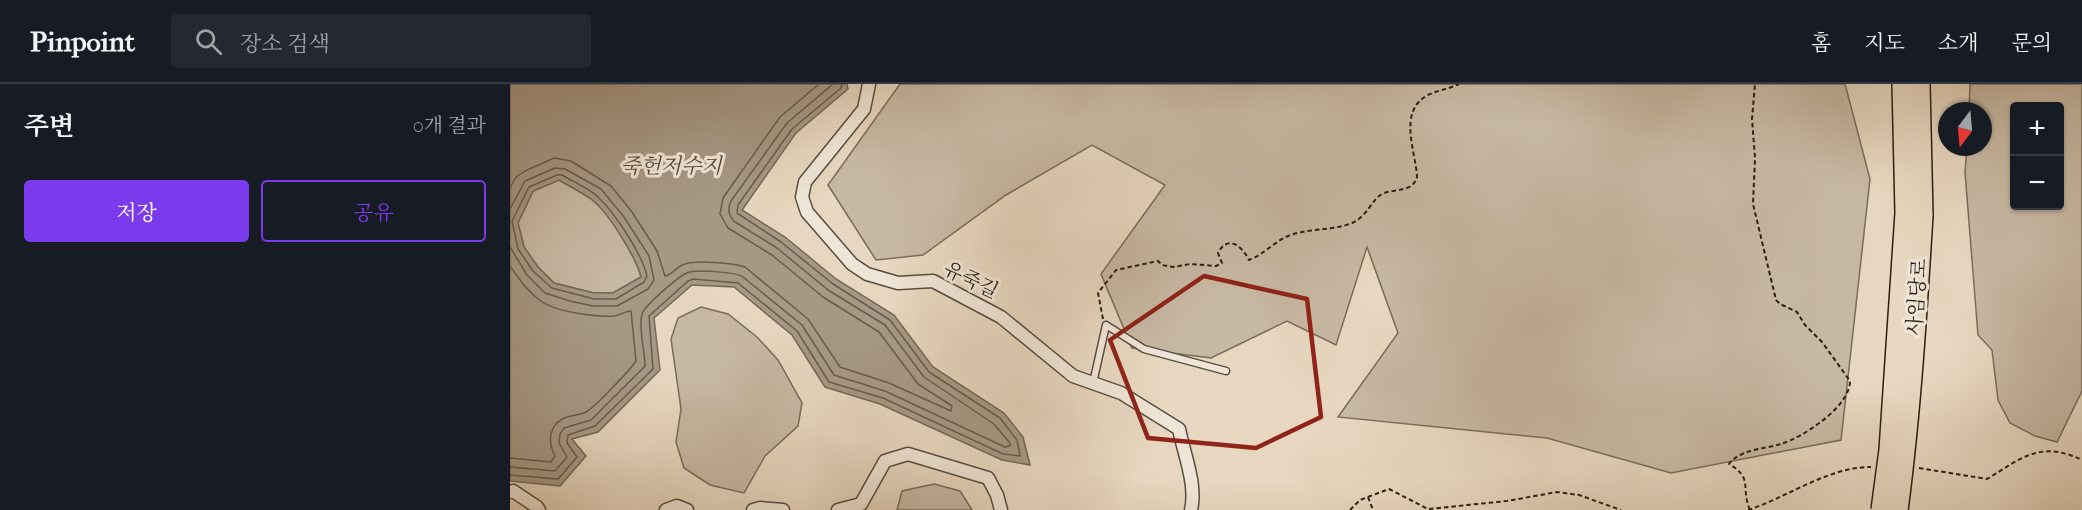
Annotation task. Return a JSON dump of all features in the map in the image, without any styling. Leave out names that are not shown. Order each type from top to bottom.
[{"type":"highway","name":"사임당로","points":[[1882,510],[1914,214],[1903,84]]},
{"type":"highway","name":"사임당로","points":[[1897,510],[1915,338],[1914,214],[1919,84]]},
{"type":"street","name":"유죽길","points":[[869,84],[864,109],[805,182],[802,197],[807,212],[852,264],[867,273],[898,283],[933,280],[1001,316],[1073,376],[1121,393],[1179,429],[1190,476],[1193,502],[1191,510]]},
{"type":"street","points":[[838,510],[861,504],[885,461],[908,454],[988,478],[997,495],[1000,510]]},
{"type":"street","points":[[510,492],[513,491],[539,510]]},
{"type":"street","points":[[666,510],[677,506],[687,510]]},
{"type":"street","points":[[753,510],[760,508],[783,510]]},
{"type":"lane","points":[[1093,383],[1106,325],[1144,349],[1226,371]]},
{"type":"path","points":[[1106,325],[1098,293],[1116,270],[1158,261],[1162,265],[1173,267],[1190,264],[1216,266],[1222,263],[1218,253],[1221,248],[1231,243],[1244,249],[1249,260],[1289,235],[1350,224],[1362,217],[1382,194],[1411,187],[1417,177],[1410,135],[1411,120],[1417,104],[1428,95],[1459,84]]},
{"type":"path","points":[[1750,510],[1742,471],[1730,464],[1732,460],[1758,448],[1781,444],[1817,425],[1839,407],[1850,389],[1850,381],[1822,342],[1805,325],[1797,312],[1776,300],[1753,204],[1755,158],[1752,119],[1755,84]]},
{"type":"path","points":[[1350,510],[1360,500],[1389,489],[1428,509],[1507,501],[1557,492],[1579,495],[1621,510]]},
{"type":"path","points":[[1368,497],[1373,510]]},
{"type":"highlighted area","points":[[1204,276],[1307,299],[1321,417],[1256,448],[1148,438],[1110,340]]},
{"type":"shaded area","points":[[900,84],[1845,84],[1870,179],[1841,440],[1671,473],[1547,438],[1338,417],[1398,333],[1367,247],[1336,345],[1287,321],[1211,358],[1132,348],[1101,274],[1165,185],[1092,145],[1006,195],[923,255],[876,260],[828,185]]},
{"type":"shaded area","points":[[1970,84],[2082,84],[2082,391],[2057,442],[2035,436],[2010,423],[1998,400],[1992,350],[1978,335],[1965,172],[1966,156],[1992,156],[1992,102],[1969,102]]},
{"type":"shaded area","points":[[559,180],[591,199],[605,213],[627,247],[641,277],[613,293],[594,293],[554,283],[538,267],[524,247],[518,223],[533,191]]},
{"type":"shaded area","points":[[701,307],[728,314],[757,337],[778,360],[802,403],[798,426],[765,456],[744,493],[710,485],[684,468],[676,442],[681,409],[671,339],[678,318]]},
{"type":"shaded area","points":[[934,484],[960,491],[972,510],[897,510],[902,491]]},
{"type":"water","name":"죽헌저수지","points":[[510,84],[847,84],[848,89],[796,133],[742,210],[785,237],[836,279],[894,315],[933,367],[1004,413],[1023,437],[1030,465],[1002,460],[880,404],[825,387],[792,335],[734,287],[692,285],[654,318],[660,370],[598,432],[572,439],[586,456],[560,486],[510,481]],"holes":[[[559,180],[580,191],[605,213],[628,247],[641,277],[613,293],[594,293],[554,283],[538,267],[524,247],[518,223],[533,191]]]}]
